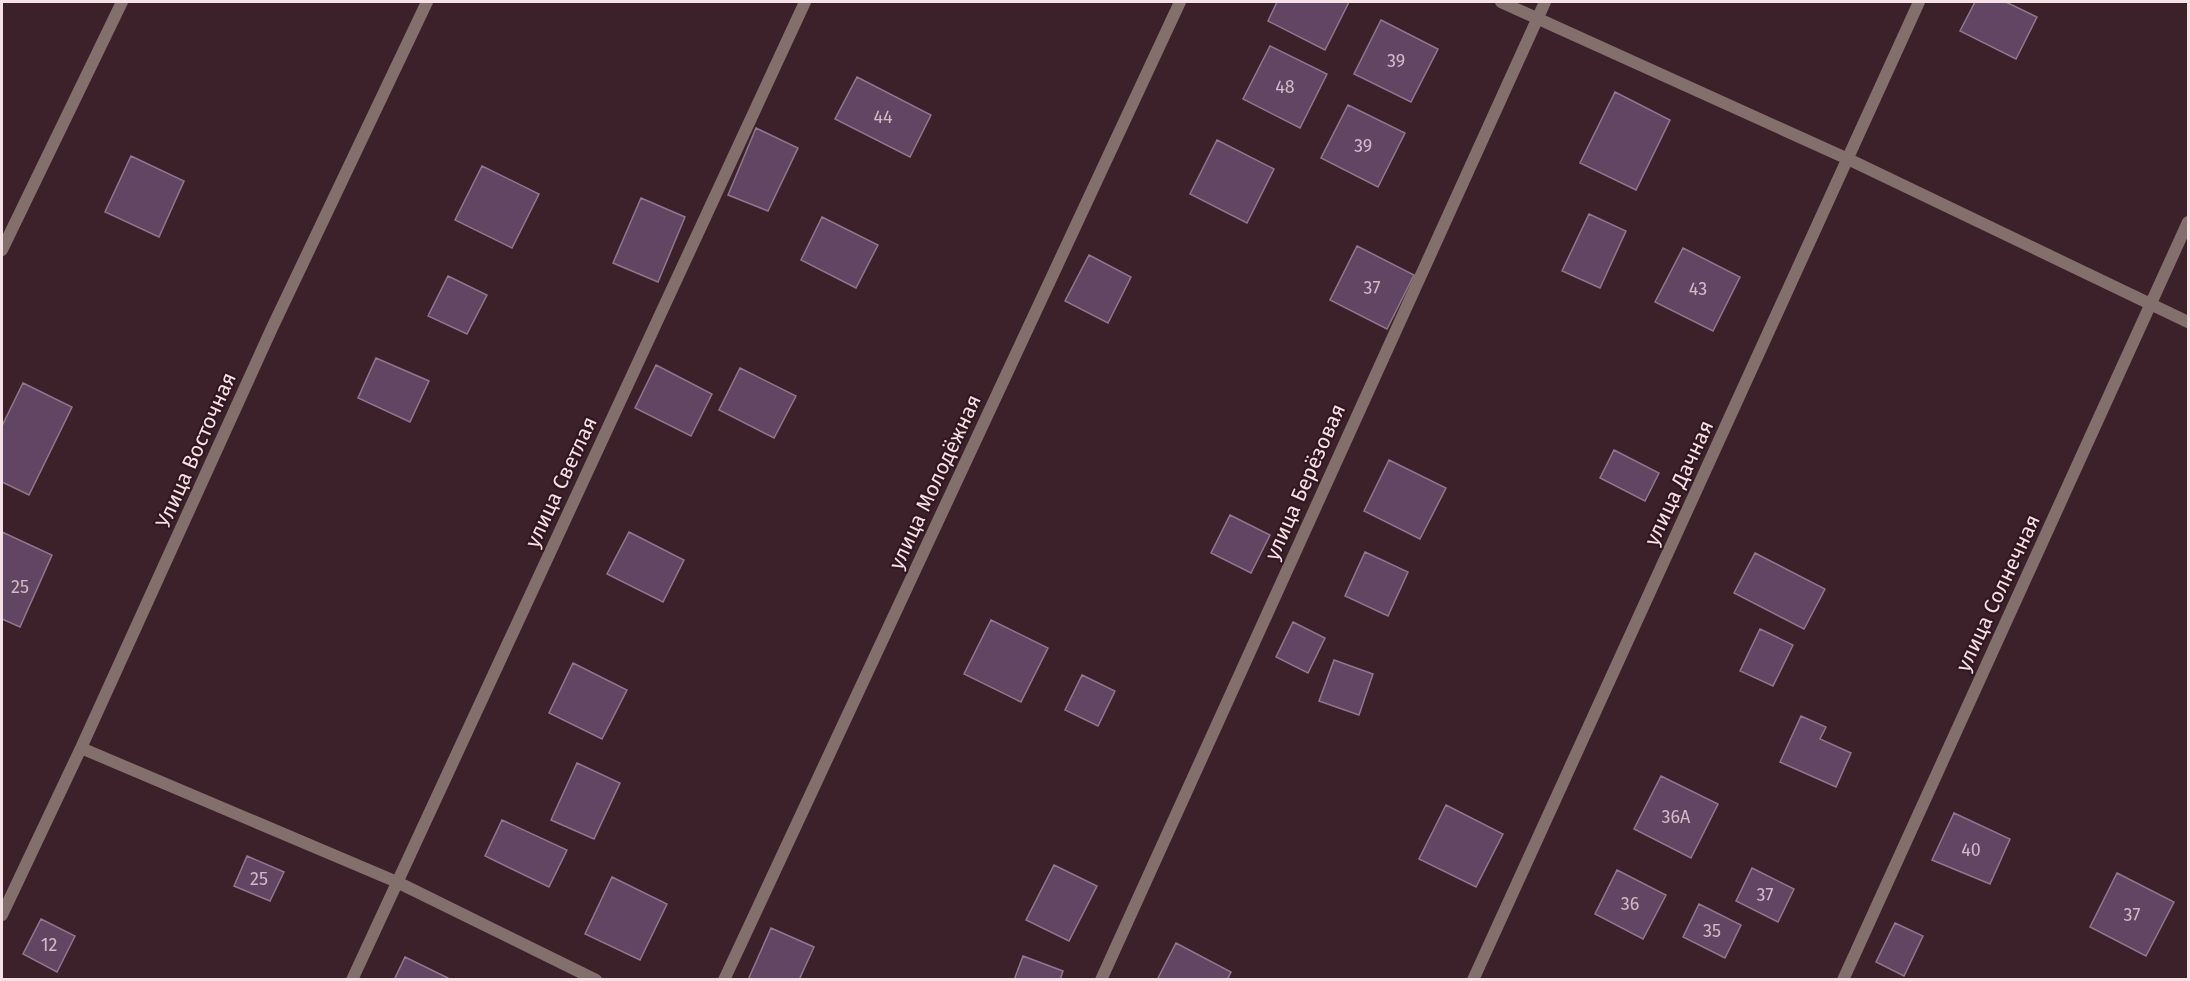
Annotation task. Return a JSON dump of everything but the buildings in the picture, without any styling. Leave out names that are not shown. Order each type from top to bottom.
[{"type":"street","points":[[2,250],[122,2]]},
{"type":"street","name":"Улица Восточная","points":[[2,915],[81,748],[267,339],[427,2]]},
{"type":"street","name":"улица Светлая","points":[[352,980],[805,2]]},
{"type":"street","name":"улица Молодёжная","points":[[724,980],[1180,2]]},
{"type":"street","points":[[1501,2],[1848,159],[2188,322]]},
{"type":"street","name":"улица Берёзовая","points":[[1101,980],[1545,2]]},
{"type":"street","name":"улица Дачная","points":[[1473,980],[1919,2]]},
{"type":"street","name":"улица Солнечная","points":[[1843,980],[2188,222]]},
{"type":"street","points":[[81,748],[397,882],[596,980]]}]
